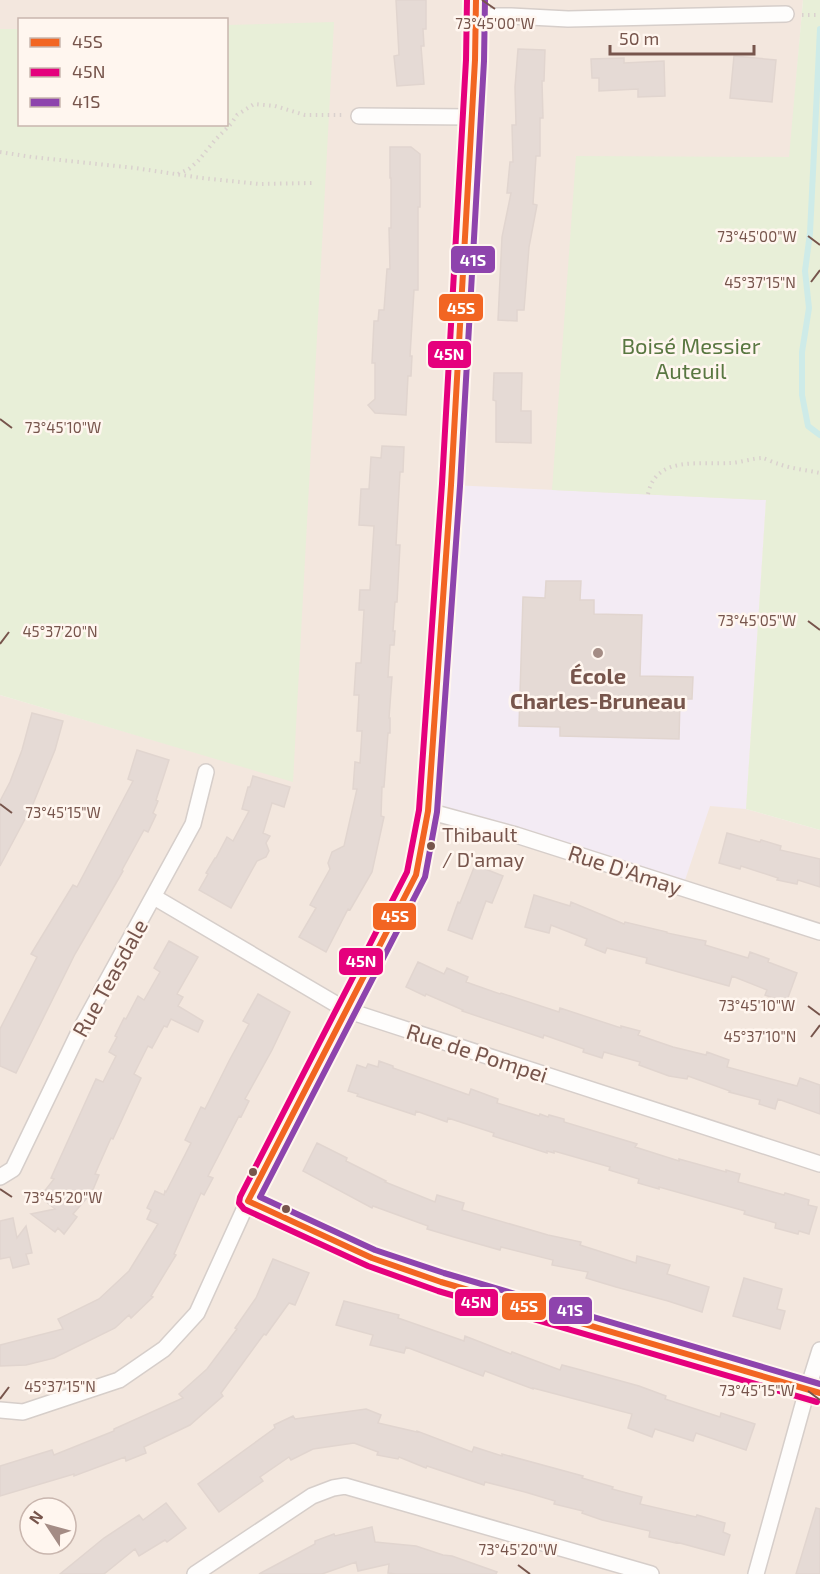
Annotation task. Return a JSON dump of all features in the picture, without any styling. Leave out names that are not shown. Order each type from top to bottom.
[{"type":"street","points":[[0,1410],[22,1412],[118,1380],[164,1349],[197,1313],[248,1201],[417,875],[428,811],[451,473],[476,0]]},
{"type":"street","points":[[476,16],[568,19],[786,14]]},
{"type":"street","points":[[359,116],[471,117]]},
{"type":"street","name":"Rue Teasdale","points":[[0,1177],[13,1169],[79,1032],[193,824],[206,772]]},
{"type":"street","name":"Rue D'Amay","points":[[428,811],[516,835],[820,932]]},
{"type":"street","name":"Rue de Pompei","points":[[154,897],[346,1010],[820,1164]]},
{"type":"street","points":[[248,1201],[372,1258],[441,1282],[814,1391]]},
{"type":"street","points":[[756,1574],[814,1391],[820,1350]]},
{"type":"street","points":[[195,1574],[312,1496],[345,1486],[651,1574]]},
{"type":"path","points":[[177,174],[198,162],[237,115],[254,104],[275,106],[305,115],[359,116]]},
{"type":"path","points":[[0,152],[32,158],[259,184],[312,183]]},
{"type":"path","points":[[648,494],[656,477],[672,465],[740,463],[762,458],[820,473]]},
{"type":"shaded area","points":[[0,0],[803,0],[790,157],[576,157],[766,500],[746,809],[820,830],[820,1574],[0,1574],[0,695],[293,781],[228,43],[228,18],[18,18],[18,29],[0,29]]},
{"type":"shaded area","name":"École Charles-Bruneau","points":[[451,485],[766,500],[746,809],[710,806],[682,889],[428,811]]},
{"type":"green space","name":"Boisé Messier Auteuil","points":[[803,0],[820,0],[820,830],[746,809],[766,500],[552,490],[576,156],[789,157]]},
{"type":"green space","points":[[334,22],[293,782],[0,695],[0,29],[18,29],[18,126],[228,126],[228,25]]},
{"type":"building","points":[[396,0],[426,0],[426,29],[423,29],[424,46],[421,46],[424,84],[397,86],[394,56],[399,55]]},
{"type":"building","points":[[518,49],[545,50],[544,81],[542,81],[543,118],[540,118],[540,156],[536,156],[533,204],[537,205],[529,247],[524,310],[517,310],[517,321],[498,320],[502,237],[511,193],[507,193],[510,162],[513,162],[512,125],[516,125],[515,87]]},
{"type":"building","points":[[734,56],[776,60],[772,102],[730,98]]},
{"type":"building","points":[[624,58],[624,63],[664,61],[665,96],[638,97],[638,89],[599,91],[599,78],[592,78],[591,59]]},
{"type":"building","points":[[390,147],[411,147],[420,154],[418,290],[414,290],[411,376],[408,376],[406,415],[375,413],[368,405],[375,399],[375,363],[372,363],[374,321],[378,321],[379,310],[384,310],[387,269],[390,269]]},
{"type":"building","points":[[494,373],[522,373],[521,411],[531,411],[531,443],[496,442]]},
{"type":"building","points":[[382,446],[404,447],[403,472],[400,472],[396,545],[400,545],[393,631],[395,631],[394,645],[390,645],[388,677],[392,677],[390,733],[388,733],[384,787],[382,787],[381,816],[384,817],[372,872],[350,910],[348,909],[326,952],[299,937],[316,908],[310,905],[330,869],[328,863],[332,852],[344,846],[357,789],[353,789],[355,762],[360,763],[362,731],[357,731],[359,695],[354,695],[356,663],[361,663],[364,610],[359,610],[360,590],[370,590],[374,526],[359,525],[361,489],[369,489],[371,457],[381,458]]},
{"type":"building","points":[[546,581],[581,581],[580,600],[594,600],[594,614],[642,615],[640,676],[693,677],[692,699],[680,699],[679,739],[560,736],[560,727],[519,726],[523,597],[545,598]]},
{"type":"building","points":[[32,713],[63,721],[55,750],[33,804],[0,866],[0,801],[22,750]]},
{"type":"building","points":[[137,750],[169,760],[156,800],[158,801],[153,813],[156,815],[148,832],[144,830],[75,954],[16,1073],[0,1066],[0,1029],[37,957],[31,954],[73,885],[77,887],[133,781],[128,779]]},
{"type":"building","points":[[253,776],[290,787],[284,807],[272,803],[263,833],[270,836],[266,843],[269,851],[266,857],[257,861],[231,908],[199,890],[227,837],[233,841],[249,811],[242,809]]},
{"type":"building","points":[[727,833],[760,842],[761,840],[781,846],[780,850],[820,859],[820,887],[798,880],[797,884],[777,880],[778,878],[741,866],[740,869],[719,863]]},
{"type":"building","points":[[475,865],[503,876],[492,903],[486,901],[472,939],[448,930]]},
{"type":"building","points":[[534,895],[570,906],[571,902],[624,924],[625,922],[706,941],[705,945],[748,958],[750,952],[797,973],[786,1003],[765,995],[767,990],[732,976],[729,986],[646,963],[647,958],[607,948],[605,953],[585,945],[587,939],[551,925],[549,933],[525,927]]},
{"type":"building","points":[[169,941],[198,957],[177,994],[183,997],[178,1006],[203,1021],[198,1032],[171,1019],[167,1027],[164,1026],[152,1048],[148,1046],[134,1074],[141,1078],[95,1174],[99,1175],[92,1192],[73,1214],[77,1217],[64,1234],[58,1228],[55,1232],[31,1214],[55,1209],[40,1197],[54,1179],[51,1178],[96,1079],[103,1082],[116,1056],[109,1052],[124,1018],[126,1019],[138,996],[144,1000],[160,972],[154,968]]},
{"type":"building","points":[[418,962],[444,974],[447,968],[468,977],[466,982],[500,994],[559,1012],[560,1008],[621,1028],[621,1026],[640,1031],[638,1035],[673,1047],[706,1055],[707,1052],[729,1060],[727,1067],[797,1086],[800,1078],[820,1085],[820,1114],[778,1099],[775,1109],[759,1104],[760,1100],[729,1092],[688,1076],[687,1079],[669,1076],[639,1065],[640,1062],[604,1052],[602,1058],[544,1035],[543,1038],[462,1011],[406,987]]},
{"type":"building","points":[[258,994],[290,1012],[245,1099],[249,1101],[208,1176],[213,1178],[204,1195],[201,1193],[174,1254],[176,1255],[151,1296],[153,1297],[131,1318],[129,1315],[115,1328],[54,1358],[26,1365],[0,1366],[0,1345],[63,1329],[58,1319],[99,1299],[129,1271],[158,1224],[147,1219],[151,1210],[147,1208],[155,1191],[164,1195],[166,1192],[191,1143],[185,1140],[201,1107],[205,1109],[249,1024],[243,1021]]},
{"type":"building","points":[[379,1061],[469,1095],[471,1089],[498,1099],[497,1103],[539,1116],[540,1114],[548,1117],[549,1115],[564,1119],[564,1122],[637,1144],[635,1147],[679,1161],[679,1159],[740,1174],[738,1182],[809,1200],[808,1205],[817,1207],[809,1234],[799,1231],[798,1234],[775,1228],[776,1223],[744,1214],[745,1211],[638,1183],[639,1179],[609,1170],[610,1167],[554,1151],[554,1153],[547,1151],[547,1153],[493,1136],[494,1133],[448,1118],[447,1122],[416,1111],[415,1115],[348,1091],[357,1065],[366,1068],[368,1064],[378,1067]]},
{"type":"building","points":[[317,1143],[347,1158],[346,1161],[385,1182],[435,1202],[437,1195],[464,1203],[462,1210],[548,1235],[581,1242],[580,1245],[636,1263],[637,1256],[670,1265],[667,1274],[709,1287],[702,1312],[586,1278],[588,1272],[552,1265],[553,1260],[501,1247],[500,1250],[454,1237],[427,1229],[428,1226],[373,1206],[372,1208],[303,1171]]},
{"type":"building","points":[[13,1218],[17,1238],[26,1226],[32,1253],[26,1254],[29,1264],[13,1268],[10,1257],[0,1259],[0,1221]]},
{"type":"building","points":[[273,1259],[309,1273],[295,1305],[289,1303],[221,1393],[223,1396],[190,1425],[144,1447],[146,1453],[126,1461],[125,1457],[74,1476],[74,1474],[0,1496],[0,1466],[52,1450],[54,1455],[114,1431],[114,1429],[183,1398],[179,1394],[207,1369],[237,1329],[235,1328],[256,1298]]},
{"type":"building","points":[[744,1278],[782,1289],[777,1309],[785,1311],[780,1329],[733,1316]]},
{"type":"building","points":[[344,1301],[399,1315],[398,1318],[464,1341],[465,1336],[560,1370],[562,1365],[639,1386],[666,1396],[665,1399],[720,1417],[721,1413],[755,1424],[746,1450],[696,1433],[693,1441],[655,1429],[652,1437],[628,1428],[632,1414],[533,1389],[485,1371],[483,1376],[406,1347],[404,1353],[370,1345],[373,1335],[336,1325]]},
{"type":"building","points":[[366,1409],[381,1415],[378,1423],[417,1431],[472,1452],[474,1447],[583,1476],[582,1478],[613,1487],[612,1489],[642,1497],[640,1504],[725,1523],[723,1532],[730,1535],[724,1555],[649,1537],[650,1531],[602,1520],[582,1513],[583,1511],[554,1504],[555,1501],[525,1492],[485,1482],[484,1485],[427,1466],[426,1468],[399,1457],[398,1459],[377,1455],[378,1452],[354,1443],[313,1449],[291,1460],[289,1457],[260,1477],[263,1481],[219,1512],[198,1484],[275,1428],[274,1425],[293,1416],[295,1419]]},
{"type":"building","points":[[166,1503],[186,1528],[167,1542],[165,1540],[139,1556],[135,1549],[104,1574],[60,1574],[104,1538],[139,1515],[143,1520]]},
{"type":"building","points":[[816,1508],[820,1509],[820,1574],[796,1574]]},
{"type":"building","points":[[372,1527],[375,1542],[416,1546],[497,1572],[496,1574],[396,1574],[388,1573],[389,1564],[358,1571],[356,1562],[322,1574],[259,1574],[315,1544],[315,1541],[334,1534],[335,1536]]},
{"type":"waterway","points":[[820,29],[810,233],[805,271],[809,308],[802,352],[802,395],[808,426],[820,435]]},
{"type":"transit line","name":"45N","points":[[467,0],[466,60],[442,484],[419,810],[407,872],[240,1197],[239,1203],[244,1209],[368,1266],[438,1291],[817,1402]]},
{"type":"transit line","name":"45S","points":[[476,0],[475,60],[451,485],[428,811],[416,875],[248,1201],[372,1258],[441,1282],[820,1393]]},
{"type":"transit line","name":"41S","points":[[485,0],[484,61],[460,486],[437,812],[425,877],[260,1197],[375,1250],[444,1273],[820,1384]]},
{"type":"place","name":"École Charles-Bruneau","points":[[598,653]]},
{"type":"place","name":"Thibault / D'amay","points":[[431,846]]}]
